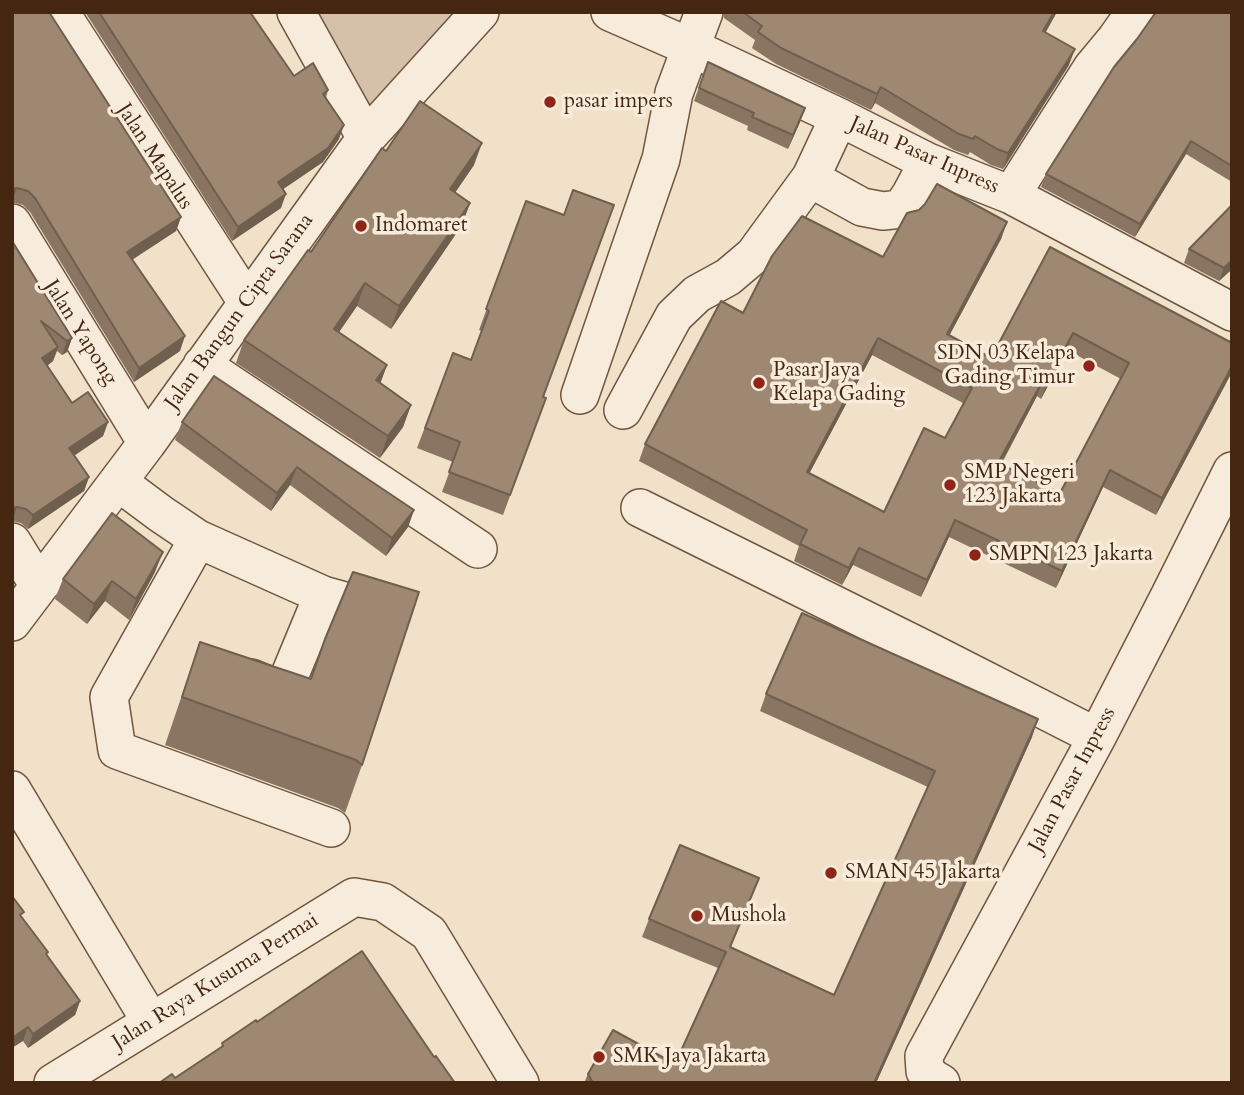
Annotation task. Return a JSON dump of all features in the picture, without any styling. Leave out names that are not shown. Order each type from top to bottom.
[{"type":"street","name":"Jalan Mapalus","points":[[60,12],[247,302]]},
{"type":"street","points":[[296,12],[366,138]]},
{"type":"street","name":"Jalan Bangun Cipta Sarana","points":[[12,622],[147,443],[366,138],[481,12]]},
{"type":"street","name":"Jalan Pasar Inpress","points":[[610,12],[839,117],[928,162],[1011,195],[1232,312]]},
{"type":"street","points":[[580,395],[661,159],[674,93],[704,12]]},
{"type":"street","points":[[1011,195],[1092,68],[1135,12]]},
{"type":"street","points":[[623,410],[674,316],[697,294],[728,277],[754,255],[811,177],[839,117]]},
{"type":"street","points":[[811,177],[862,207],[883,211],[901,209],[928,162]]},
{"type":"street","name":"Jalan Yapong","points":[[12,223],[147,443]]},
{"type":"street","points":[[202,365],[478,549]]},
{"type":"street","name":"Jalan Pasar Inpress","points":[[941,1083],[925,1071],[924,1056],[1097,737],[1232,471]]},
{"type":"street","points":[[118,482],[198,539],[323,595],[381,611]]},
{"type":"street","points":[[640,508],[1097,737]]},
{"type":"street","points":[[198,539],[109,696],[117,750],[331,828]]},
{"type":"street","points":[[12,542],[33,576],[43,582]]},
{"type":"street","points":[[225,666],[275,688],[289,677],[323,595]]},
{"type":"street","points":[[12,790],[151,1022]]},
{"type":"street","name":"Jalan Raya Kusuma Permai","points":[[53,1083],[354,897],[383,902],[429,933],[520,1083]]},
{"type":"shaded area","points":[[283,12],[480,12],[366,138]]},
{"type":"building","points":[[12,12],[49,12],[181,217],[127,252],[185,336],[139,368],[35,198],[28,191],[12,189]]},
{"type":"building","points":[[99,12],[250,12],[294,76],[313,63],[328,90],[323,94],[344,125],[328,148],[278,182],[286,194],[238,227]]},
{"type":"building","points":[[743,12],[1054,12],[1043,31],[1075,49],[1008,153],[975,136],[973,139],[959,134],[881,87],[877,94],[781,48],[758,32],[762,26]]},
{"type":"building","points":[[1156,12],[1232,12],[1232,166],[1191,141],[1140,224],[1046,174],[1114,67]]},
{"type":"building","points":[[708,62],[805,108],[793,135],[752,117],[754,113],[699,88]]},
{"type":"building","points":[[420,101],[482,143],[450,189],[470,203],[399,306],[365,283],[334,329],[387,365],[376,380],[411,405],[388,436],[244,340],[308,250],[311,252],[382,148],[386,151]]},
{"type":"building","points":[[937,184],[1007,222],[947,334],[991,358],[1050,247],[1232,343],[1232,366],[1162,498],[1110,470],[1062,571],[955,520],[927,580],[859,548],[849,568],[800,544],[807,530],[645,444],[721,301],[743,313],[772,256],[802,216],[883,257],[907,213],[919,210]],"holes":[[[1073,333],[1129,363],[1060,493],[998,463],[1043,380],[1047,382]],[[878,338],[972,388],[945,438],[924,428],[884,512],[807,472]]]},
{"type":"building","points":[[573,190],[614,205],[510,495],[449,472],[460,442],[425,428],[453,353],[471,360],[489,311],[486,309],[526,201],[564,215]]},
{"type":"building","points":[[1232,205],[1232,260],[1224,268],[1189,249]]},
{"type":"building","points":[[12,241],[72,338],[67,341],[41,321],[58,347],[42,358],[72,403],[88,392],[108,422],[69,448],[89,477],[33,515],[26,509],[12,508]]},
{"type":"building","points":[[214,376],[414,510],[392,538],[297,467],[277,493],[182,422]]},
{"type":"building","points":[[112,513],[163,552],[136,599],[112,581],[94,604],[63,579]]},
{"type":"building","points":[[353,572],[419,592],[362,765],[356,760],[182,697],[200,642],[311,679]]},
{"type":"building","points":[[802,613],[1038,719],[874,1083],[593,1083],[588,1074],[613,1030],[675,1064],[726,952],[649,919],[680,845],[759,878],[730,947],[834,995],[935,771],[766,694]]},
{"type":"building","points":[[12,896],[24,912],[20,915],[80,1001],[33,1034],[28,1027],[12,1038]]},
{"type":"building","points":[[362,951],[434,1057],[436,1056],[455,1083],[159,1083],[172,1074],[175,1078],[223,1046],[222,1043]]},
{"type":"place","name":"pasar impers","points":[[550,102]]},
{"type":"place","name":"Indomaret","points":[[361,226]]},
{"type":"place","name":"SDN 03 Kelapa Gading Timur","points":[[1089,366]]},
{"type":"place","name":"Pasar Jaya Kelapa Gading","points":[[759,383]]},
{"type":"place","name":"SMP Negeri 123 Jakarta","points":[[950,485]]},
{"type":"place","name":"SMPN 123 Jakarta","points":[[975,555]]},
{"type":"place","name":"SMAN 45 Jakarta","points":[[831,873]]},
{"type":"place","name":"Mushola","points":[[697,916]]},
{"type":"place","name":"SMK Jaya Jakarta","points":[[599,1057]]}]
